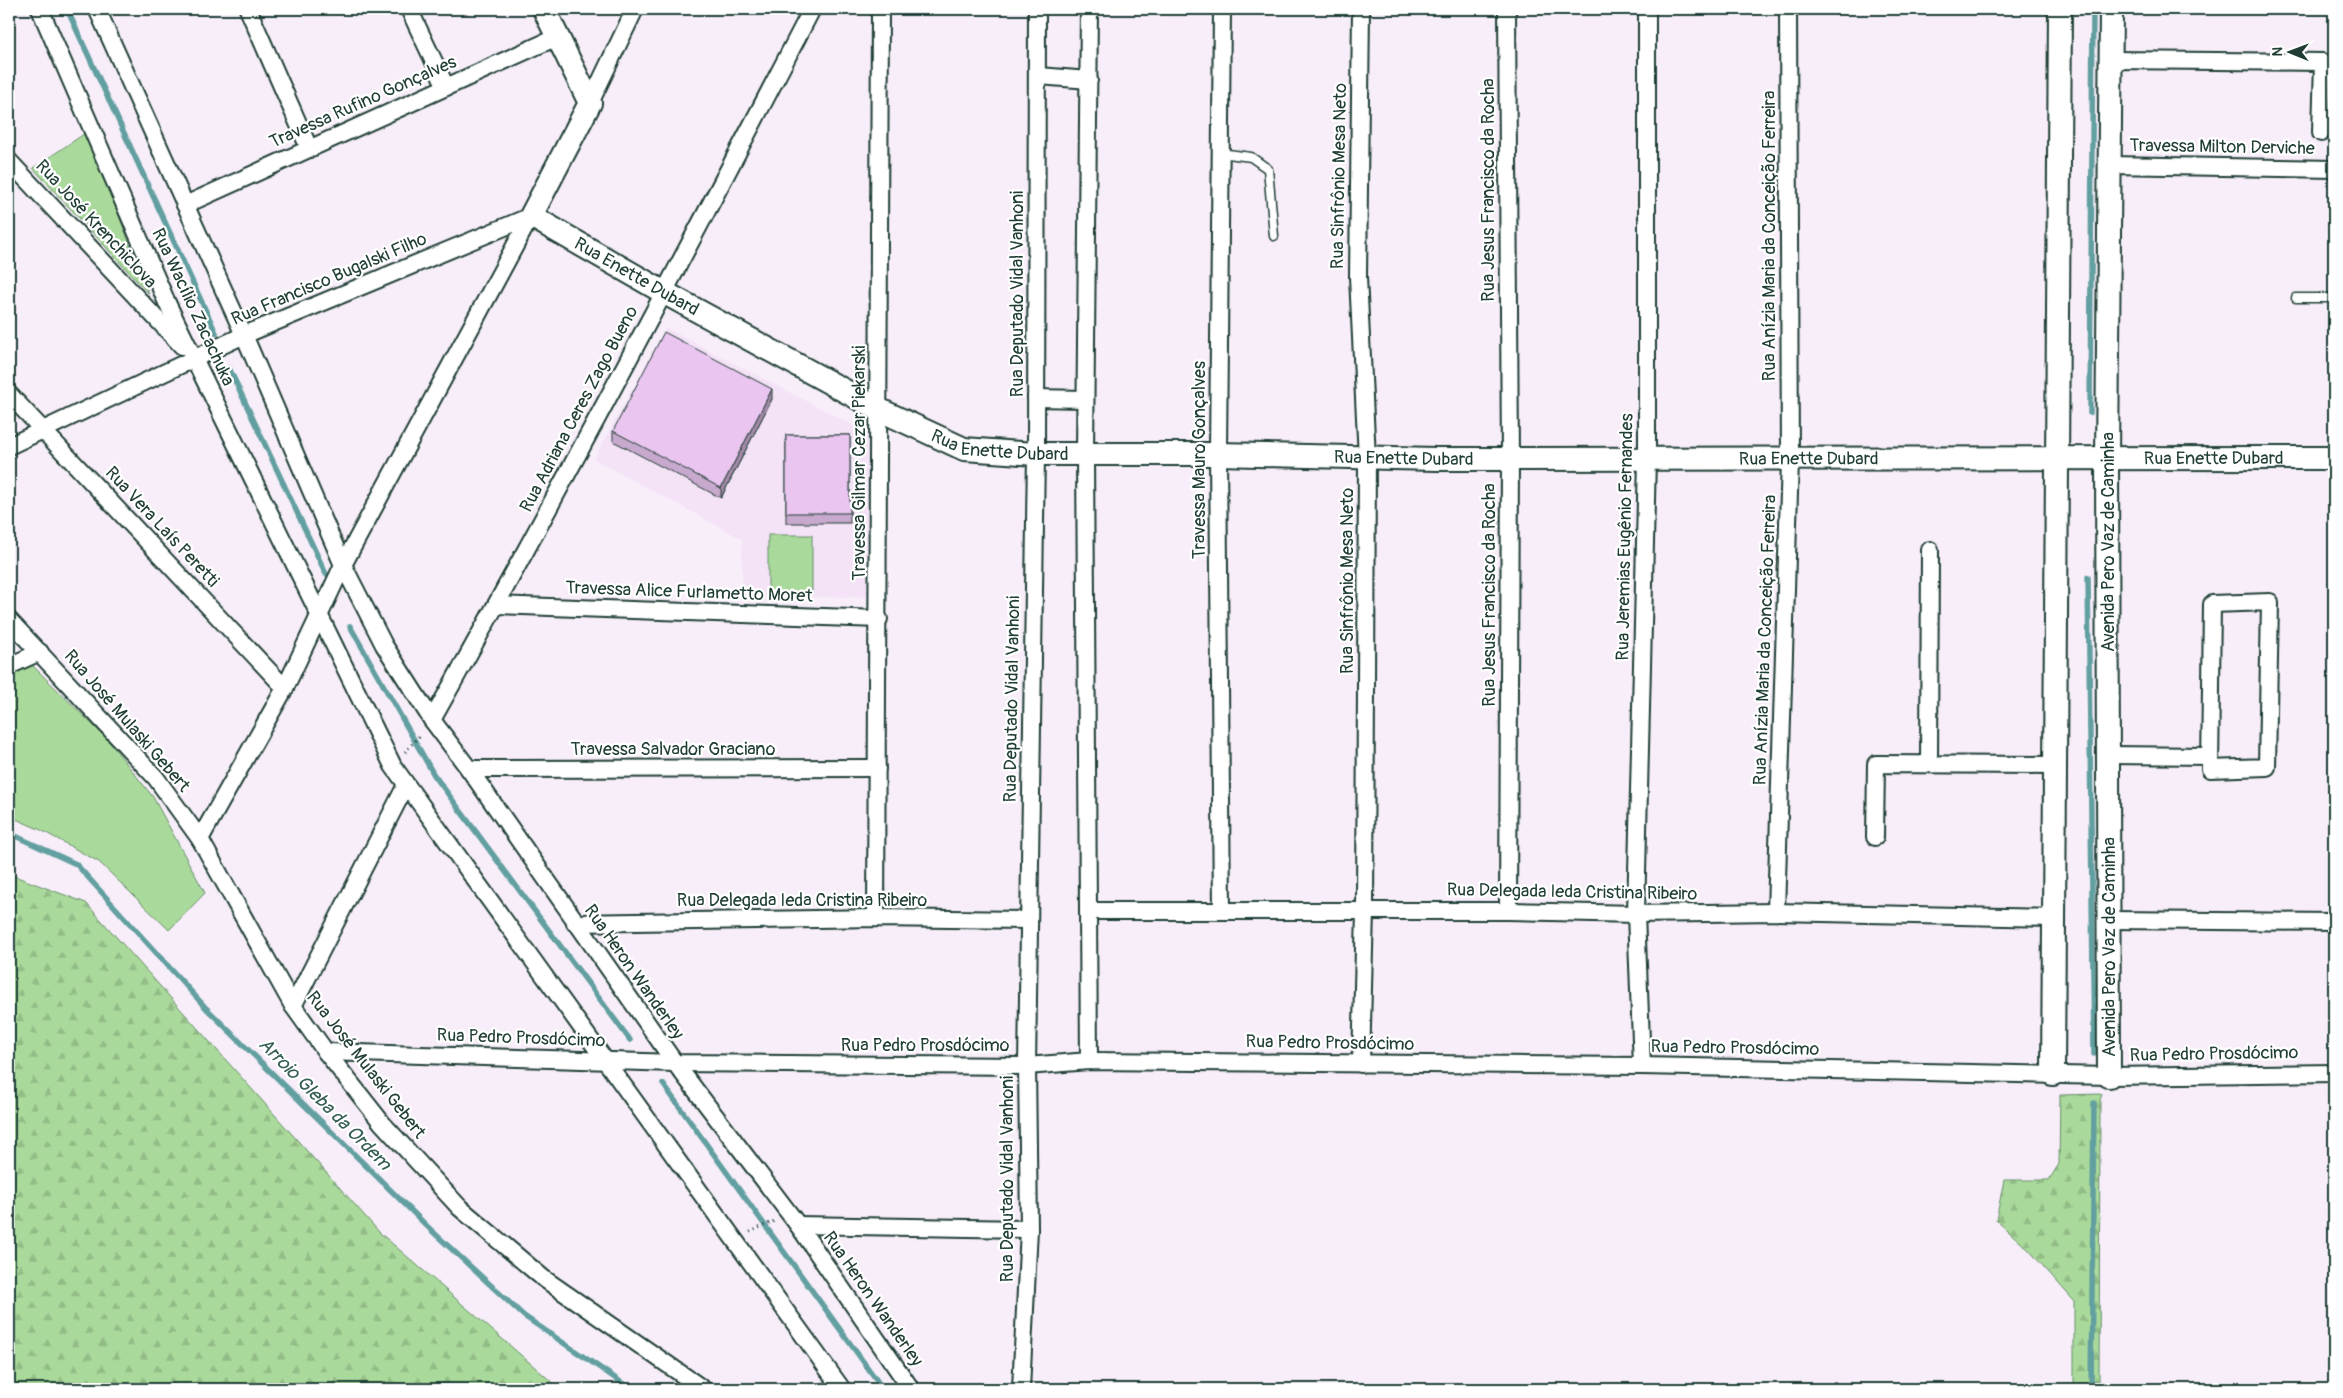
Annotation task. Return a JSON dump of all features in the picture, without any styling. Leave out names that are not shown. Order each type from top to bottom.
[{"type":"street","name":"Rua Wacílio Zacachuka","points":[[40,9],[168,305],[319,617]]},
{"type":"street","name":"Rua Wacílio Zacachuka","points":[[96,9],[244,335],[343,565]]},
{"type":"street","points":[[248,9],[309,148]]},
{"type":"street","points":[[409,9],[446,87]]},
{"type":"street","points":[[544,9],[590,103]]},
{"type":"street","points":[[200,840],[285,688],[343,565],[531,216],[636,9]]},
{"type":"street","name":"Rua Adriana Ceres Zago Bueno","points":[[428,726],[497,604],[665,293],[812,9]]},
{"type":"street","name":"Travessa Gilmar Cezar Piekarski","points":[[876,918],[880,410],[880,9]]},
{"type":"street","name":"Rua Deputado Vidal Vanhoni","points":[[1021,1389],[1029,1229],[1029,920],[1039,76],[1037,9]]},
{"type":"street","points":[[1089,1061],[1085,399],[1090,9]]},
{"type":"street","name":"Travessa Mauro Gonçalves","points":[[1222,9],[1218,454],[1222,911]]},
{"type":"street","name":"Rua Sinfrônio Mesa Neto","points":[[1361,9],[1358,276],[1367,458],[1365,911],[1361,1064]]},
{"type":"street","name":"Rua Jesus Francisco da Rocha","points":[[1507,9],[1510,459],[1508,911]]},
{"type":"street","name":"Rua Jeremias Eugênio Fernandes","points":[[1642,1066],[1636,914],[1647,459],[1647,9]]},
{"type":"street","name":"Rua Anízia Maria da Conceição Ferreira","points":[[1776,912],[1790,460],[1788,9]]},
{"type":"street","points":[[2053,1074],[2060,9]]},
{"type":"street","name":"Avenida Pero Vaz de Caminha","points":[[2109,1076],[2108,459],[2111,9]]},
{"type":"street","name":"Travessa Rufino Gonçalves","points":[[185,205],[557,37]]},
{"type":"street","points":[[2110,60],[2323,62],[2321,133]]},
{"type":"street","points":[[1039,76],[1089,80]]},
{"type":"street","name":"Rua José Krenchiclova","points":[[9,161],[194,359]]},
{"type":"street","name":"Travessa Milton Derviche","points":[[2109,165],[2334,169]]},
{"type":"street","name":"Rua Francisco Bugalski Filho","points":[[9,446],[244,335],[531,216]]},
{"type":"street","name":"Rua Enette Dubard","points":[[531,216],[665,293],[880,410],[964,449],[1036,454],[1218,454],[1510,459],[2334,458]]},
{"type":"street","name":"Rua Vera Laís Peretti","points":[[9,394],[285,688]]},
{"type":"street","points":[[1036,398],[1085,399]]},
{"type":"street","points":[[1929,764],[1930,550]]},
{"type":"street","name":"Rua Heron Wanderley","points":[[343,565],[428,726],[470,769],[675,1063],[798,1225],[911,1389]]},
{"type":"street","points":[[2270,602],[2267,767],[2210,769],[2210,756],[2212,604],[2270,602]]},
{"type":"street","name":"Travessa Alice Furlametto Moret","points":[[497,604],[879,618]]},
{"type":"street","points":[[319,617],[393,766],[842,1389]]},
{"type":"street","points":[[9,620],[40,652]]},
{"type":"street","name":"Rua José Mulaski Gebert","points":[[9,666],[40,652],[156,778],[200,840],[293,1006],[326,1052],[382,1123],[460,1208],[543,1278],[703,1389]]},
{"type":"street","points":[[2109,755],[2210,756]]},
{"type":"street","points":[[1875,837],[1876,764],[2055,765]]},
{"type":"street","name":"Travessa Salvador Graciano","points":[[470,769],[877,768]]},
{"type":"street","points":[[293,1006],[406,785]]},
{"type":"street","name":"Rua Delegada Ieda Cristina Ribeiro","points":[[1088,911],[1508,911],[1636,914],[1776,912],[2055,918]]},
{"type":"street","name":"Rua Delegada Ieda Cristina Ribeiro","points":[[576,923],[876,918],[1029,920]]},
{"type":"street","points":[[2110,920],[2334,922]]},
{"type":"street","name":"Rua Pedro Prosdócimo","points":[[326,1052],[675,1063],[1028,1066],[1089,1061],[1642,1066],[2109,1076],[2334,1073]]},
{"type":"street","points":[[798,1225],[1029,1229]]},
{"type":"lane","points":[[1220,153],[1251,157],[1268,169],[1274,236]]},
{"type":"lane","points":[[2296,298],[2334,298]]},
{"type":"path","points":[[400,757],[428,726]]},
{"type":"path","points":[[747,1234],[781,1217]]},
{"type":"shaded area","points":[[666,328],[868,433],[867,597],[742,597],[742,539],[594,459]]},
{"type":"green space","points":[[87,132],[149,294],[33,168]]},
{"type":"green space","points":[[768,535],[812,535],[812,593],[768,593]]},
{"type":"green space","points":[[30,663],[107,739],[153,797],[205,893],[169,930],[99,862],[41,830],[9,816],[9,672]]},
{"type":"green space","points":[[9,874],[86,903],[380,1233],[560,1389],[9,1389]]},
{"type":"green space","points":[[2102,1094],[2100,1100],[2099,1389],[2074,1389],[2074,1301],[2029,1250],[1996,1220],[2004,1180],[2049,1180],[2059,1164],[2060,1095]]},
{"type":"building","points":[[664,332],[772,389],[721,488],[613,431]]},
{"type":"building","points":[[786,435],[850,435],[850,513],[786,513]]},
{"type":"waterway","points":[[67,9],[216,333]]},
{"type":"waterway","points":[[2090,413],[2093,9]]},
{"type":"waterway","points":[[229,368],[326,574]]},
{"type":"waterway","points":[[2088,577],[2094,1054]]},
{"type":"waterway","points":[[350,626],[434,775],[630,1040]]},
{"type":"waterway","name":"Arroio Gleba da Ordem","points":[[9,833],[76,864],[206,1008],[431,1230],[524,1316],[631,1389]]},
{"type":"waterway","points":[[663,1084],[883,1389]]},
{"type":"waterway","points":[[2091,1389],[2094,1103]]}]
